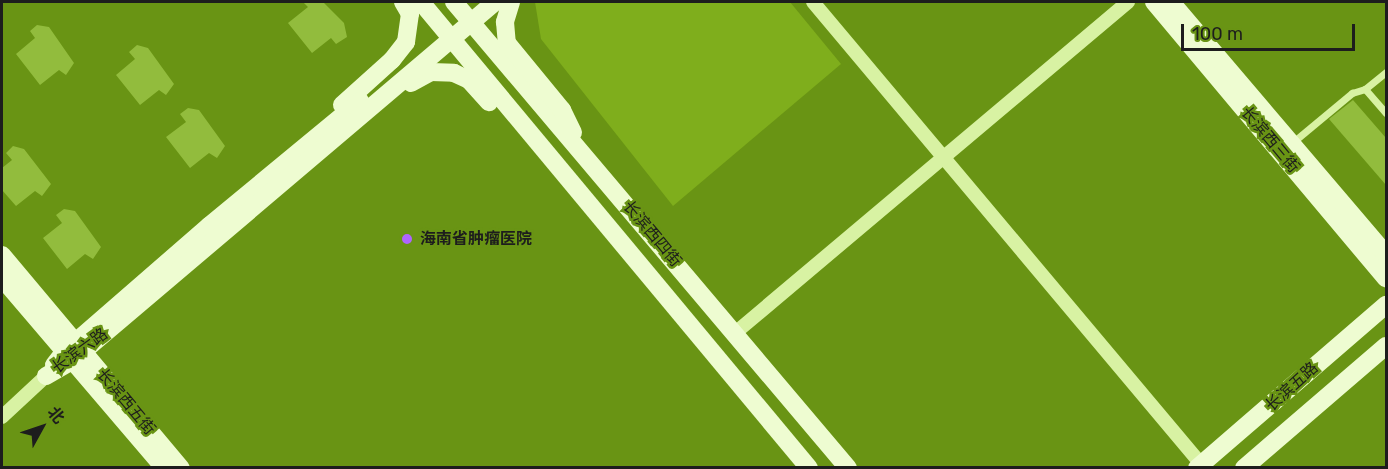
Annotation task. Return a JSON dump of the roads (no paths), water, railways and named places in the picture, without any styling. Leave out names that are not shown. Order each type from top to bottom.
[{"type":"main road","points":[[327,134],[350,97],[400,51],[410,24],[403,2]]},
{"type":"main road","name":"长滨西四街","points":[[422,2],[809,468]]},
{"type":"main road","name":"长滨六路","points":[[46,376],[448,33],[466,9],[495,2]]},
{"type":"main road","points":[[511,2],[505,22],[507,43],[562,110],[582,150]]},
{"type":"main road","name":"长滨西三街","points":[[1154,2],[1386,278]]},
{"type":"main road","name":"长滨西三街","points":[[1171,2],[1386,255]]},
{"type":"main road","name":"长滨西四街","points":[[466,9],[848,468]]},
{"type":"main road","points":[[327,134],[369,118],[424,74],[446,72],[475,85],[525,144],[570,183]]},
{"type":"main road","name":"长滨西五街","points":[[2,255],[164,468]]},
{"type":"main road","name":"长滨西五街","points":[[2,278],[182,468]]},
{"type":"main road","name":"长滨五路","points":[[1199,466],[1386,305]]},
{"type":"main road","name":"长滨五路","points":[[1244,468],[1386,346]]},
{"type":"street","points":[[813,2],[1199,466]]},
{"type":"street","points":[[735,333],[1128,2]]},
{"type":"street","points":[[2,417],[46,376]]},
{"type":"lane","points":[[1291,144],[1352,93],[1365,89],[1386,72]]},
{"type":"lane","points":[[1365,89],[1386,113]]},
{"type":"place","name":"海南省肿瘤医院","points":[[407,239]]}]
